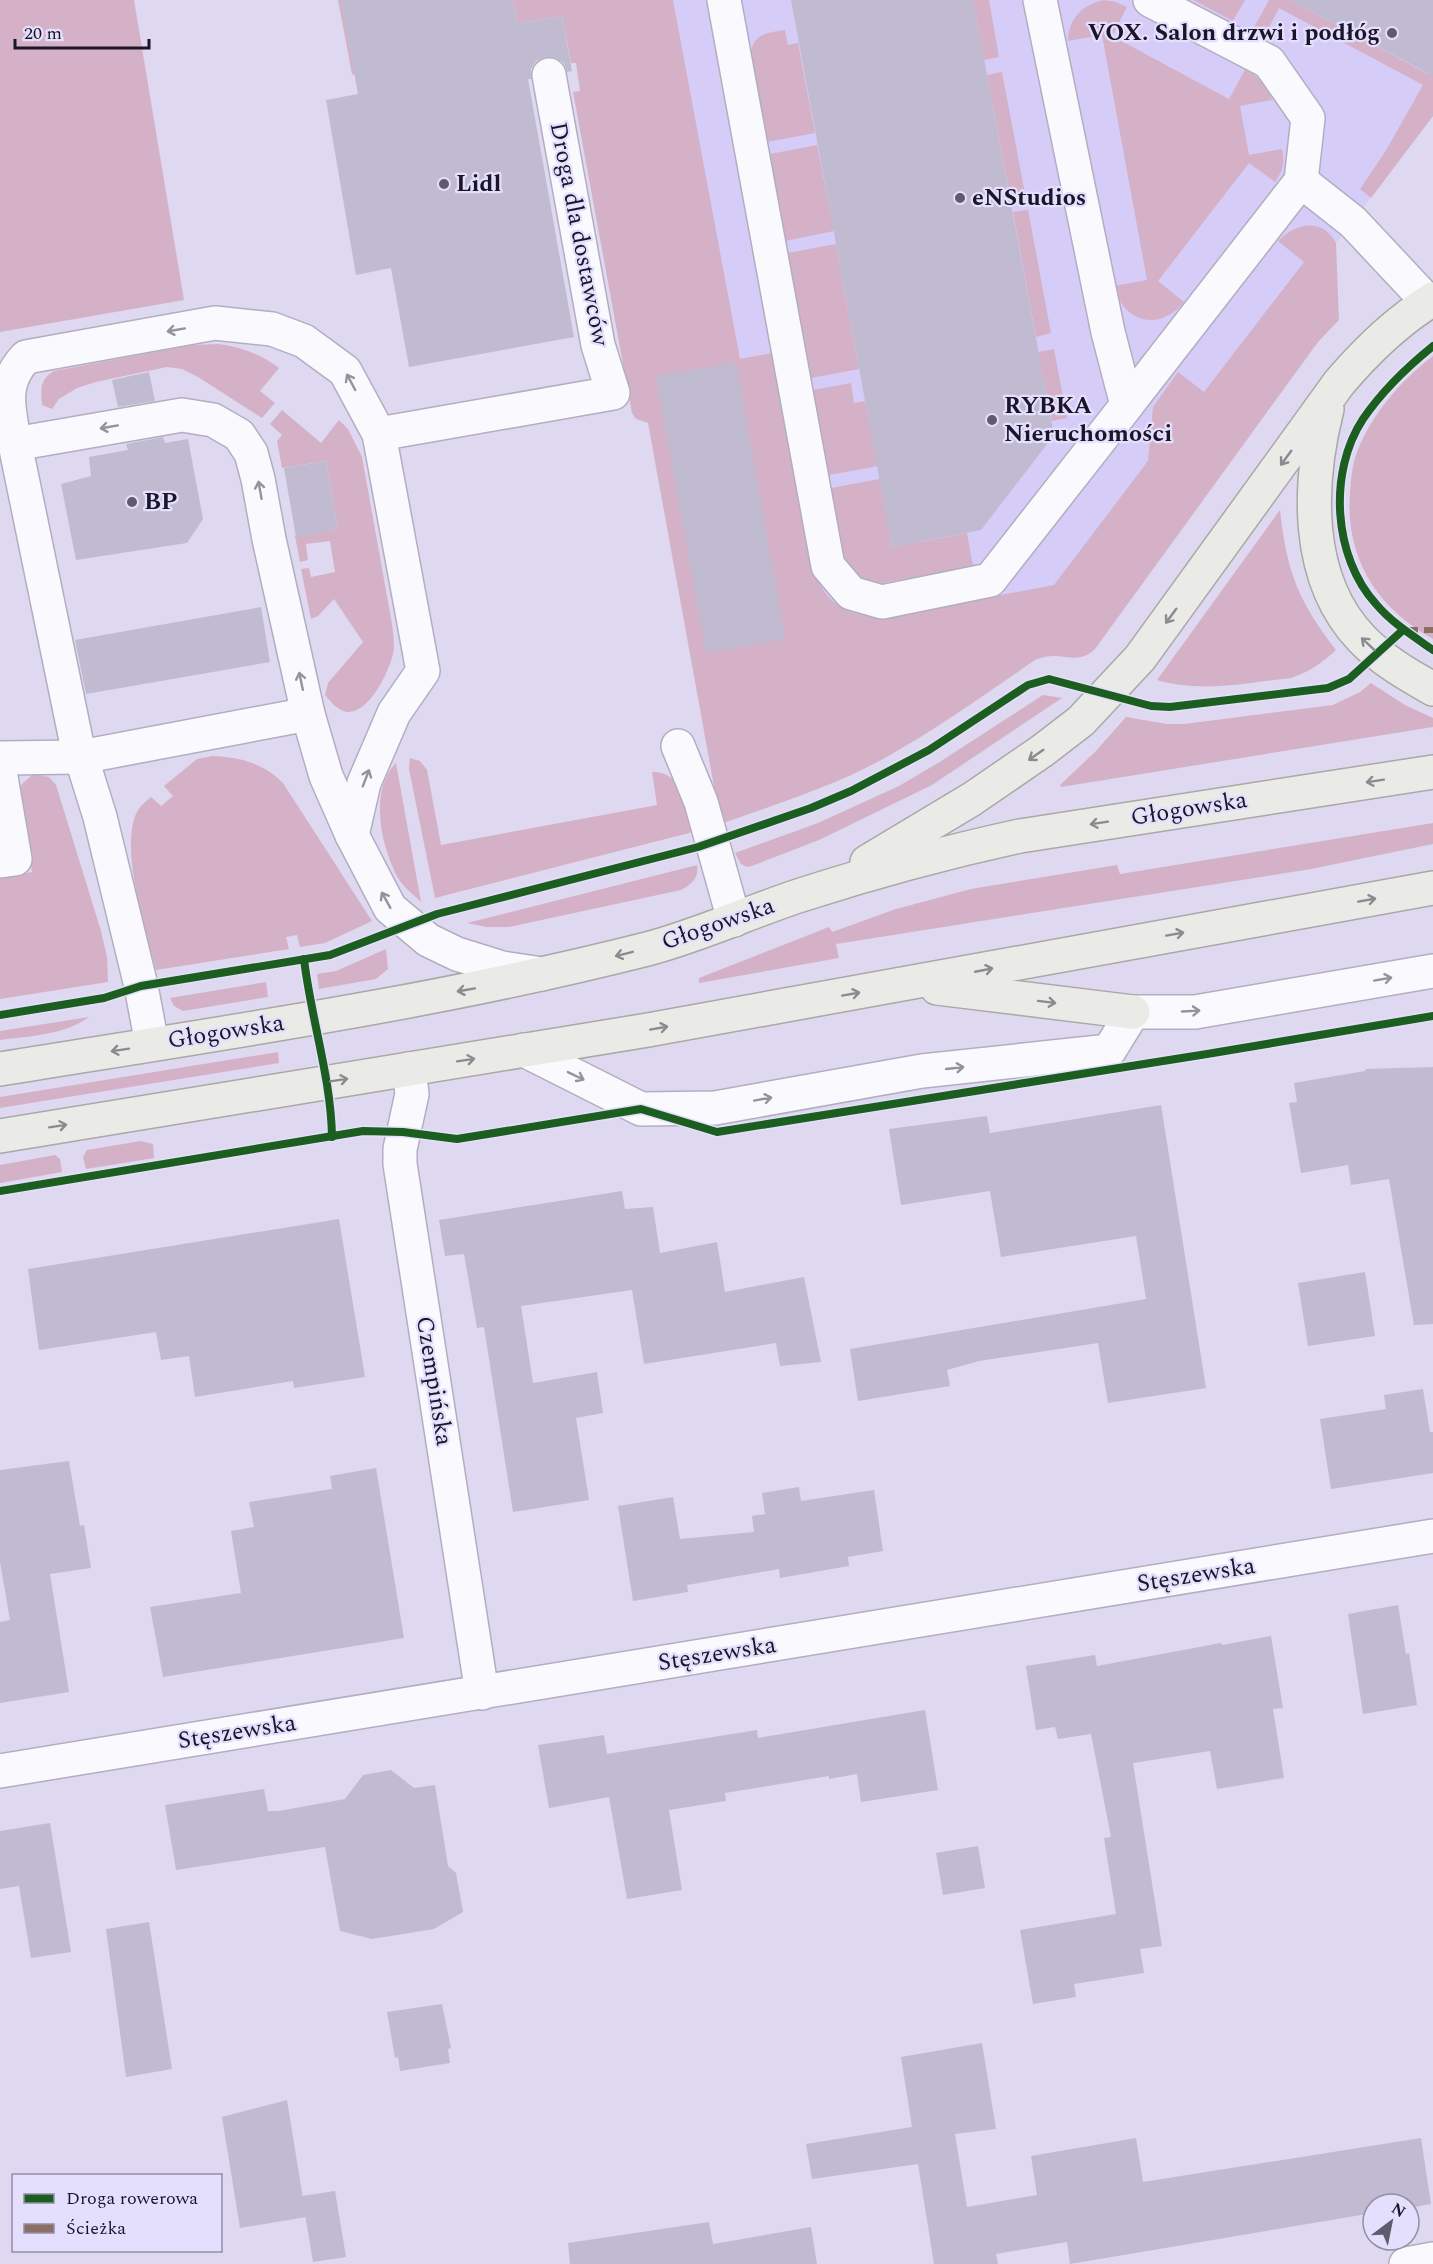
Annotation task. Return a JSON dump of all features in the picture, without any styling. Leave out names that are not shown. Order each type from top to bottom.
[{"type":"main road","points":[[799,896],[884,853],[972,799],[1042,751],[1080,720],[1140,658],[1331,393],[1370,348],[1430,300]]},
{"type":"main road","points":[[1331,393],[1319,446],[1314,490],[1316,534],[1325,576],[1340,609],[1362,639],[1377,653],[1433,689]]},
{"type":"main road","name":"Głogowska","points":[[0,1069],[342,1012],[544,974],[650,948],[799,896],[914,861],[1020,836],[1433,772]]},
{"type":"main road","points":[[0,1136],[524,1050],[906,984],[1433,888]]},
{"type":"main road","points":[[906,984],[1133,1012]]},
{"type":"street","points":[[724,0],[828,566],[851,593],[882,602],[990,580],[1301,181],[1308,118],[1269,62],[1150,0]]},
{"type":"street","points":[[1040,0],[1108,332],[1127,405]]},
{"type":"street","name":"Droga dla dostawców","points":[[379,434],[613,393],[598,345],[549,75]]},
{"type":"street","points":[[1301,181],[1353,222],[1430,300]]},
{"type":"street","points":[[152,1044],[141,986],[103,828],[81,757],[15,444],[7,397],[8,382],[13,368],[26,357],[214,323],[272,329],[304,341],[345,371],[379,434],[423,671],[394,713],[363,783],[352,835]]},
{"type":"street","points":[[15,444],[182,415],[213,420],[239,435],[251,453],[258,479],[308,714],[326,776],[352,835],[390,908],[428,940],[457,954],[502,968],[544,974]]},
{"type":"street","points":[[0,758],[81,757],[308,714]]},
{"type":"street","points":[[678,746],[701,802],[734,920]]},
{"type":"street","points":[[0,771],[15,859],[0,861]]},
{"type":"street","points":[[524,1050],[641,1109],[715,1108],[922,1071],[1109,1051],[1133,1012],[1195,1012],[1433,971]]},
{"type":"street","name":"Czempińska","points":[[409,1069],[412,1094],[400,1149],[400,1164],[482,1693]]},
{"type":"street","name":"Stęszewska","points":[[0,1770],[1433,1536]]},
{"type":"street","points":[[1406,2264],[1433,2259]]},
{"type":"shaded area","points":[[0,0],[134,0],[184,300],[0,332]]},
{"type":"shaded area","points":[[338,0],[341,0],[355,75],[352,74]]},
{"type":"shaded area","points":[[513,0],[673,0],[740,359],[772,353],[811,564],[822,588],[829,597],[837,605],[847,610],[858,614],[884,617],[1054,585],[1148,461],[1153,407],[1178,372],[1204,392],[1304,262],[1278,241],[1293,230],[1308,225],[1316,226],[1324,229],[1336,243],[1339,320],[1318,342],[1095,649],[1081,657],[1053,656],[1035,660],[942,723],[866,768],[826,786],[723,823],[717,803],[648,423],[636,419],[632,413],[573,92],[580,91],[576,63],[571,63],[562,16],[518,23]]},
{"type":"shaded area","points":[[577,0],[1433,0],[1433,116],[1031,643],[838,780]]},
{"type":"shaded area","points":[[973,0],[989,0],[999,57],[984,60]]},
{"type":"shaded area","points":[[1104,0],[1127,7],[1112,36],[1229,99],[1245,70],[1258,78],[1265,85],[1272,100],[1240,106],[1249,155],[1282,149],[1283,154],[1283,166],[1275,182],[1249,163],[1158,281],[1184,302],[1164,317],[1154,320],[1143,319],[1125,308],[1114,286],[1147,280],[1102,35],[1068,41],[1071,26],[1078,14],[1089,5]]},
{"type":"shaded area","points":[[1193,0],[1245,0],[1233,21]]},
{"type":"shaded area","points":[[1269,0],[1290,0],[1428,74],[1433,66],[1433,116],[1371,198],[1360,189],[1385,152],[1423,85],[1279,8],[1264,37],[1252,31]]},
{"type":"shaded area","points":[[785,30],[788,45],[798,43],[815,133],[767,142],[751,52],[759,37]]},
{"type":"shaded area","points":[[1002,72],[1025,194],[1010,197],[987,75]]},
{"type":"shaded area","points":[[817,145],[834,231],[785,241],[770,154]]},
{"type":"shaded area","points":[[1028,210],[1051,333],[1036,337],[1013,212]]},
{"type":"shaded area","points":[[836,244],[859,369],[811,378],[788,253]]},
{"type":"shaded area","points":[[218,344],[250,352],[279,368],[260,391],[275,403],[262,418],[198,377],[182,369],[167,367],[77,388],[59,399],[52,409],[42,405],[43,381],[54,371],[192,345]]},
{"type":"shaded area","points":[[1054,349],[1067,418],[1052,421],[1038,352]]},
{"type":"shaded area","points":[[1433,356],[1433,639],[1396,612],[1369,579],[1359,560],[1353,539],[1350,493],[1357,452],[1371,424],[1398,387]]},
{"type":"shaded area","points":[[851,383],[854,403],[865,401],[878,466],[829,475],[813,390]]},
{"type":"shaded area","points":[[282,410],[321,443],[339,420],[348,429],[362,457],[392,624],[394,648],[389,666],[378,688],[364,706],[356,711],[347,712],[340,709],[325,695],[328,683],[363,642],[334,599],[318,616],[311,619],[301,569],[309,568],[311,577],[335,572],[330,541],[306,544],[308,560],[300,562],[295,536],[338,529],[326,461],[282,468],[277,441],[282,435],[270,424]]},
{"type":"shaded area","points":[[880,479],[892,547],[967,533],[973,566],[883,583],[860,578],[853,572],[842,550],[831,488]]},
{"type":"shaded area","points":[[1280,510],[1286,551],[1296,585],[1312,616],[1336,650],[1315,667],[1291,678],[1207,686],[1190,686],[1157,680]]},
{"type":"shaded area","points":[[1371,683],[1405,705],[1433,718],[1433,727],[1061,787],[1060,785],[1095,752],[1126,717],[1167,724],[1184,724],[1333,705],[1360,692]]},
{"type":"shaded area","points":[[1043,695],[1062,698],[932,785],[819,840],[752,866],[747,867],[741,864],[735,853],[818,823],[899,786]]},
{"type":"shaded area","points":[[212,756],[251,762],[267,770],[283,783],[372,921],[325,943],[300,947],[297,935],[286,937],[289,949],[156,970],[141,913],[133,870],[132,830],[136,814],[151,797],[161,806],[173,796],[164,786],[197,759]]},
{"type":"shaded area","points":[[410,758],[420,761],[427,770],[441,845],[657,805],[652,772],[671,777],[677,784],[686,803],[693,832],[435,898],[409,769]]},
{"type":"shaded area","points":[[396,763],[421,902],[398,878],[387,851],[380,820],[382,789],[387,775]]},
{"type":"shaded area","points":[[33,774],[49,777],[56,785],[101,931],[107,957],[108,982],[0,999],[0,878],[32,872],[19,794],[21,785]]},
{"type":"shaded area","points":[[1433,823],[1433,844],[1311,869],[836,944],[839,958],[699,983],[699,978],[829,927],[832,932],[896,909],[971,889],[1117,865],[1120,874]]},
{"type":"shaded area","points":[[697,865],[694,880],[681,890],[509,927],[486,927],[467,923]]},
{"type":"shaded area","points":[[386,949],[388,969],[376,979],[319,989],[317,974],[336,971]]},
{"type":"shaded area","points":[[266,982],[268,997],[183,1011],[174,1006],[170,998]]},
{"type":"shaded area","points":[[89,1017],[58,1031],[0,1040],[0,1031]]},
{"type":"shaded area","points":[[278,1052],[279,1063],[0,1108],[0,1097]]},
{"type":"shaded area","points":[[141,1141],[153,1144],[154,1158],[86,1169],[83,1157],[87,1150]]},
{"type":"shaded area","points":[[55,1155],[60,1159],[62,1172],[0,1183],[0,1165]]},
{"type":"building","name":"Lidl","points":[[341,0],[513,0],[518,23],[562,16],[572,71],[567,72],[564,63],[556,58],[545,57],[536,61],[531,69],[531,79],[528,79],[574,337],[409,367],[391,268],[356,275],[326,100],[358,94]]},
{"type":"building","points":[[791,0],[973,0],[1054,435],[981,530],[892,547]]},
{"type":"building","name":"VOX. Salon drzwi i podłóg","points":[[1290,0],[1433,0],[1433,76]]},
{"type":"building","points":[[736,362],[785,639],[706,653],[656,376]]},
{"type":"building","points":[[149,372],[155,401],[118,407],[112,380]]},
{"type":"building","name":"BP","points":[[163,437],[165,443],[188,439],[203,519],[187,543],[76,560],[61,484],[91,476],[89,457],[128,450],[126,444]]},
{"type":"building","points":[[326,461],[338,529],[296,537],[284,468]]},
{"type":"building","points":[[261,607],[270,662],[86,694],[75,640]]},
{"type":"building","points":[[1433,1067],[1433,1324],[1414,1325],[1389,1179],[1351,1185],[1348,1165],[1301,1173],[1289,1103],[1297,1102],[1294,1083],[1366,1069]]},
{"type":"building","points":[[1161,1105],[1206,1388],[1108,1403],[1098,1343],[979,1361],[947,1370],[950,1386],[858,1401],[850,1349],[1146,1299],[1136,1236],[1001,1257],[990,1191],[901,1205],[889,1129],[987,1116],[990,1133]]},
{"type":"building","points":[[622,1191],[625,1209],[653,1207],[660,1253],[717,1242],[725,1292],[804,1277],[821,1362],[780,1366],[776,1343],[644,1364],[632,1290],[521,1306],[533,1383],[597,1372],[603,1413],[576,1418],[589,1500],[513,1512],[484,1327],[477,1328],[464,1254],[445,1256],[439,1220]]},
{"type":"building","points":[[339,1219],[365,1377],[294,1388],[293,1381],[195,1397],[189,1356],[161,1360],[156,1332],[39,1350],[28,1269]]},
{"type":"building","points":[[1365,1272],[1375,1336],[1308,1346],[1298,1283]]},
{"type":"building","points":[[1423,1389],[1430,1432],[1433,1432],[1433,1473],[1331,1489],[1320,1419],[1386,1409],[1384,1395]]},
{"type":"building","points":[[69,1461],[80,1526],[84,1525],[91,1568],[50,1574],[69,1692],[0,1703],[0,1622],[10,1620],[0,1562],[0,1470]]},
{"type":"building","points":[[376,1468],[404,1638],[163,1677],[150,1607],[241,1593],[231,1531],[254,1527],[249,1502],[332,1489],[330,1476]]},
{"type":"building","points":[[799,1487],[801,1501],[874,1490],[883,1551],[848,1557],[849,1566],[780,1578],[779,1569],[687,1585],[688,1592],[633,1601],[618,1506],[673,1497],[680,1539],[754,1532],[752,1516],[765,1514],[762,1493]]},
{"type":"building","points":[[1398,1605],[1406,1654],[1409,1653],[1417,1705],[1363,1714],[1348,1614]]},
{"type":"building","points":[[1271,1636],[1283,1708],[1273,1709],[1284,1778],[1217,1789],[1210,1751],[1133,1763],[1162,1946],[1140,1949],[1144,1973],[1074,1984],[1076,1997],[1033,2004],[1020,1930],[1116,1914],[1104,1838],[1111,1837],[1091,1734],[1058,1739],[1055,1727],[1036,1730],[1026,1666],[1095,1655],[1097,1666]]},
{"type":"building","points":[[925,1710],[938,1790],[861,1802],[857,1774],[829,1779],[829,1776],[725,1793],[726,1801],[669,1810],[682,1890],[627,1899],[609,1797],[549,1808],[538,1745],[604,1735],[607,1754],[757,1730],[758,1738]]},
{"type":"building","points":[[391,1770],[414,1788],[435,1785],[448,1866],[456,1873],[463,1912],[434,1929],[372,1939],[340,1931],[325,1847],[176,1870],[165,1805],[264,1789],[268,1811],[279,1811],[345,1799],[363,1775]]},
{"type":"building","points":[[50,1823],[71,1952],[31,1958],[19,1886],[0,1889],[0,1831]]},
{"type":"building","points":[[978,1846],[985,1888],[943,1895],[936,1853]]},
{"type":"building","points":[[149,1922],[172,2069],[126,2077],[106,1929]]},
{"type":"building","points":[[442,2004],[451,2048],[448,2049],[450,2063],[400,2071],[398,2057],[395,2058],[387,2012]]},
{"type":"building","points":[[982,2043],[996,2129],[955,2134],[967,2207],[1037,2195],[1031,2156],[1136,2138],[1143,2182],[1421,2138],[1431,2204],[1421,2206],[1421,2192],[1361,2192],[1361,2215],[1070,2264],[1067,2242],[996,2254],[998,2264],[934,2264],[918,2164],[812,2179],[806,2144],[912,2127],[901,2057]]},
{"type":"building","points":[[287,2100],[306,2217],[240,2228],[222,2117]]},
{"type":"building","points":[[335,2191],[346,2257],[313,2262],[302,2196]]},
{"type":"building","points":[[709,2222],[713,2244],[811,2227],[817,2264],[570,2264],[568,2243]]},
{"type":"marked path","points":[[1406,630],[1433,630]]},
{"type":"cycle path","points":[[1433,346],[1395,380],[1363,419],[1352,440],[1344,464],[1340,488],[1340,514],[1344,539],[1351,563],[1362,585],[1389,617],[1433,650]]},
{"type":"cycle path","points":[[0,1015],[104,998],[141,986],[330,955],[437,914],[698,847],[811,808],[851,791],[929,750],[1028,685],[1049,679],[1151,706],[1170,707],[1328,688],[1349,679],[1403,630]]},
{"type":"cycle path","points":[[304,959],[325,1070],[332,1137]]},
{"type":"cycle path","points":[[0,1191],[363,1131],[403,1132],[457,1139],[641,1109],[717,1132],[1433,1016]]},
{"type":"place","name":"VOX. Salon drzwi i podłóg","points":[[1392,33]]},
{"type":"place","name":"Lidl","points":[[444,184]]},
{"type":"place","name":"eNStudios","points":[[960,198]]},
{"type":"place","name":"RYBKA Nieruchomości","points":[[992,420]]},
{"type":"place","name":"BP","points":[[132,502]]}]
